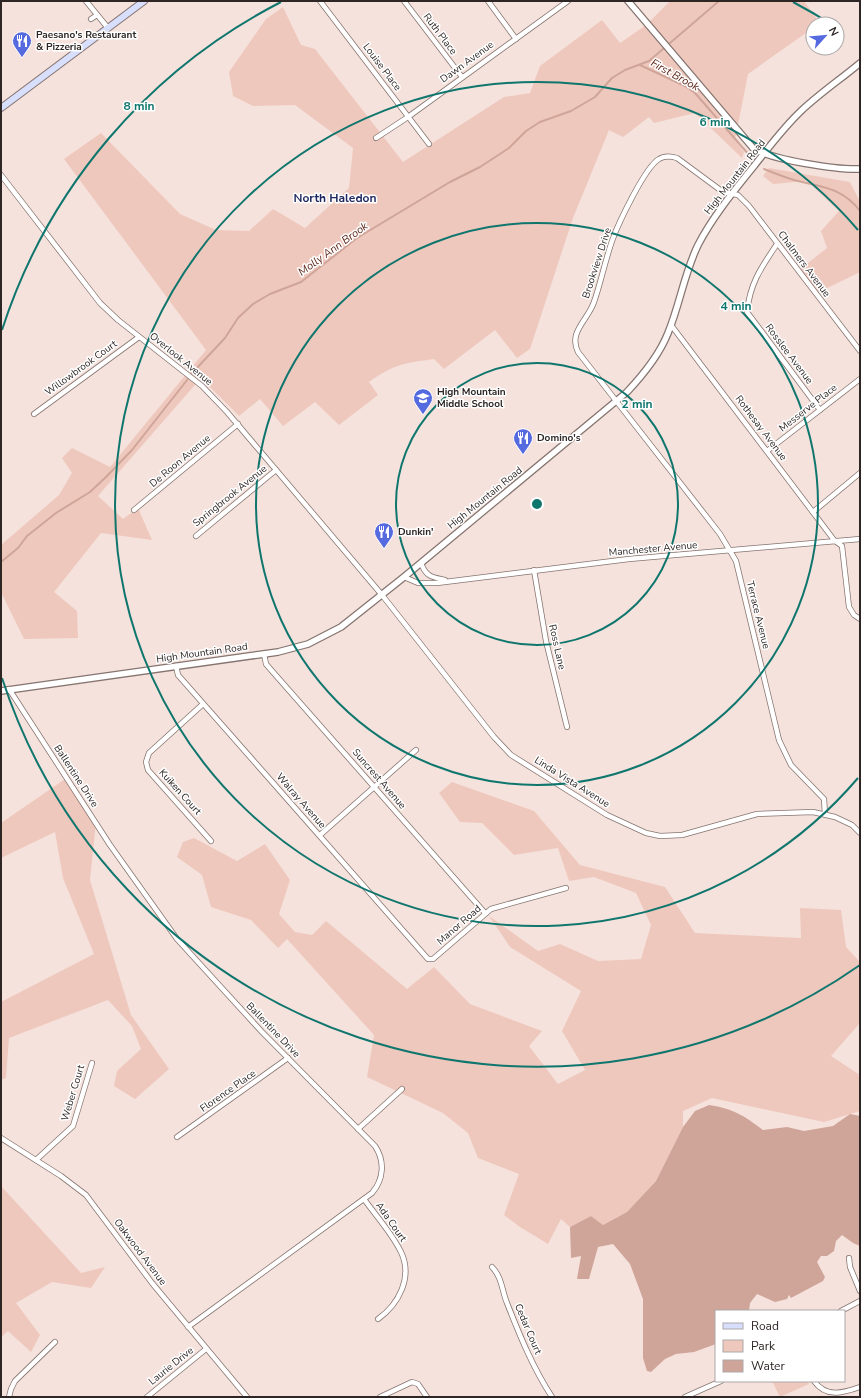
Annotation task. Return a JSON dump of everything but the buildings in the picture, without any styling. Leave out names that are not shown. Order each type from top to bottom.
[{"type":"main road","points":[[1,108],[144,1]]},
{"type":"street","points":[[86,1],[108,28]]},
{"type":"street","name":"Louise Place","points":[[320,1],[429,144]]},
{"type":"street","name":"Ruth Place","points":[[404,1],[462,77]]},
{"type":"street","points":[[488,1],[516,39]]},
{"type":"street","name":"Dawn Avenue","points":[[376,138],[408,117],[568,1]]},
{"type":"street","points":[[628,1],[753,148],[764,153],[828,167],[860,169]]},
{"type":"street","points":[[91,19],[97,14]]},
{"type":"street","name":"High Mountain Road","points":[[1,690],[264,654],[298,648],[330,634],[404,577],[635,384],[653,361],[671,325],[685,275],[691,260],[711,222],[764,153],[801,111],[860,63]]},
{"type":"street","name":"Brookview Drive","points":[[616,401],[578,352],[575,336],[578,328],[592,308],[612,241],[634,195],[655,162],[669,156],[677,158],[723,192],[731,194]]},
{"type":"street","name":"Overlook Avenue","points":[[1,175],[100,303],[139,337],[184,371],[238,424],[382,595]]},
{"type":"street","name":"Chalmers Avenue","points":[[731,194],[738,195],[749,206],[860,351]]},
{"type":"street","name":"Rosslee Avenue","points":[[777,244],[756,276],[751,291],[747,312],[820,410]]},
{"type":"street","name":"Rothesay Avenue","points":[[671,325],[813,512],[844,550],[849,607],[854,615],[860,619]]},
{"type":"street","name":"Willowbrook Court","points":[[34,414],[139,337]]},
{"type":"street","name":"Messerve Place","points":[[767,451],[860,379]]},
{"type":"street","name":"Terrace Avenue","points":[[616,401],[720,534],[731,551],[743,588],[779,740],[791,765],[824,799],[825,814]]},
{"type":"street","name":"De Roon Avenue","points":[[134,510],[238,424]]},
{"type":"street","name":"Springbrook Avenue","points":[[196,536],[276,470]]},
{"type":"street","points":[[813,512],[860,473]]},
{"type":"street","name":"Manchester Avenue","points":[[404,577],[414,582],[427,584],[629,559],[860,539]]},
{"type":"street","name":"Manchester Avenue","points":[[421,563],[424,572],[429,576],[449,581]]},
{"type":"street","name":"Ross Lane","points":[[534,570],[546,641],[567,727]]},
{"type":"street","name":"Linda Vista Avenue","points":[[382,595],[504,749],[607,815],[646,833],[677,836],[757,814],[813,812],[825,814]]},
{"type":"street","name":"Suncrest Avenue","points":[[264,654],[266,664],[485,913]]},
{"type":"street","name":"Walray Avenue","points":[[176,666],[178,675],[203,704],[417,945]]},
{"type":"street","name":"Ballentine Drive","points":[[9,690],[110,845],[177,940],[288,1058],[375,1146],[382,1163],[380,1178],[377,1186],[364,1199],[188,1327]]},
{"type":"street","name":"Kuiken Court","points":[[203,704],[149,753],[146,762],[148,770],[211,841]]},
{"type":"street","points":[[320,835],[416,750]]},
{"type":"street","points":[[825,814],[835,816],[852,825],[860,833]]},
{"type":"street","name":"Manor Road","points":[[417,945],[428,959],[433,959],[491,909],[566,888]]},
{"type":"street","name":"Florence Place","points":[[177,1137],[288,1058]]},
{"type":"street","name":"Weber Court","points":[[36,1160],[73,1126],[92,1063]]},
{"type":"street","points":[[358,1130],[402,1089]]},
{"type":"street","name":"Oakwood Avenue","points":[[1,1138],[61,1176],[86,1195],[148,1278],[246,1397]]},
{"type":"street","name":"Ada Court","points":[[364,1199],[397,1245],[404,1264],[403,1287],[398,1299],[389,1311],[378,1319]]},
{"type":"street","points":[[849,1258],[850,1267],[860,1291]]},
{"type":"street","name":"Cedar Court","points":[[492,1267],[500,1278],[506,1302],[535,1369],[552,1397]]},
{"type":"street","points":[[843,1310],[860,1301]]},
{"type":"street","points":[[9,1397],[15,1381],[56,1342]]},
{"type":"street","name":"Laurie Drive","points":[[147,1397],[206,1350]]},
{"type":"street","points":[[380,1397],[412,1382],[418,1384],[427,1397]]},
{"type":"street","points":[[685,1397],[719,1382]]},
{"type":"street","points":[[815,1382],[822,1390],[829,1393],[842,1393],[860,1386]]},
{"type":"green space","points":[[670,1],[804,1],[815,16],[805,16],[805,34],[748,74],[735,140],[744,152],[742,158],[695,113],[654,123],[649,117],[623,137],[609,130],[573,218],[530,349],[517,358],[495,330],[444,369],[434,359],[400,365],[386,371],[369,382],[378,395],[339,425],[315,402],[283,426],[260,399],[239,416],[201,378],[98,496],[123,519],[138,508],[152,540],[101,533],[54,592],[77,611],[78,638],[24,639],[1,592],[1,545],[59,495],[72,473],[62,458],[72,448],[110,467],[206,350],[64,159],[101,133],[180,214],[216,230],[249,231],[273,209],[305,228],[349,188],[353,148],[295,105],[253,106],[233,96],[229,72],[266,19],[283,7],[301,45],[315,49],[403,162],[504,97],[530,93],[540,66],[602,20],[620,43],[646,25]]},
{"type":"green space","points":[[769,168],[850,182],[860,202],[860,272],[815,294],[799,270],[827,248],[821,231],[839,211],[807,181],[773,184],[763,176]]},
{"type":"green space","points":[[68,777],[96,822],[90,880],[131,1015],[169,1069],[135,1099],[114,1086],[117,1071],[141,1049],[132,1026],[108,1000],[9,1038],[6,1078],[1,1080],[1,1002],[94,954],[63,878],[55,832],[1,858],[1,823]]},
{"type":"green space","points":[[452,782],[534,811],[580,865],[665,887],[695,933],[801,938],[800,908],[841,910],[846,947],[860,962],[860,1023],[831,1056],[860,1075],[860,1111],[824,1122],[712,1098],[683,1111],[683,1127],[656,1181],[627,1212],[603,1225],[591,1216],[570,1227],[561,1219],[548,1244],[520,1227],[504,1215],[519,1174],[478,1158],[468,1133],[443,1113],[367,1077],[374,1035],[287,939],[278,948],[251,920],[211,907],[202,875],[177,857],[183,842],[194,838],[237,861],[265,844],[290,880],[279,914],[295,932],[312,935],[326,921],[407,989],[434,967],[470,1004],[542,1031],[529,1046],[558,1084],[585,1070],[562,1031],[581,991],[510,947],[489,916],[538,951],[560,944],[598,961],[641,959],[651,925],[636,893],[594,877],[569,881],[558,848],[514,855],[482,823],[460,822],[439,793]]},
{"type":"green space","points":[[1,1186],[81,1273],[105,1267],[91,1288],[52,1282],[16,1303],[40,1335],[31,1352],[8,1331],[1,1337]]},
{"type":"green space","points":[[772,1382],[808,1382],[809,1384],[780,1397]]},
{"type":"water","points":[[709,1105],[725,1108],[738,1113],[763,1130],[787,1127],[804,1131],[833,1126],[850,1114],[860,1116],[860,1246],[842,1235],[836,1241],[834,1251],[827,1256],[821,1256],[817,1262],[825,1277],[823,1281],[791,1298],[789,1295],[787,1299],[775,1302],[757,1294],[750,1303],[749,1310],[715,1310],[715,1344],[694,1352],[676,1354],[665,1359],[651,1372],[647,1371],[643,1358],[643,1299],[630,1264],[613,1244],[598,1247],[589,1279],[577,1279],[581,1256],[571,1258],[570,1227],[591,1216],[603,1225],[627,1212],[656,1181],[683,1127],[695,1111]]},
{"type":"waterway","name":"Molly Ann Brook","points":[[1,562],[18,548],[27,536],[56,513],[90,492],[106,477],[132,450],[195,370],[225,338],[238,318],[253,304],[270,294],[301,282],[357,238],[450,182],[480,167],[509,148],[526,131],[540,122],[571,111],[595,97],[612,78],[625,70],[649,61],[719,1]]},
{"type":"waterway","name":"First Brook","points":[[640,65],[687,87],[695,93],[750,156]]},
{"type":"waterway","name":"First Brook","points":[[764,169],[790,179],[838,192],[853,203],[860,211]]},
{"type":"place","name":"Paesano's Restaurant & Pizzeria","points":[[22,58]]},
{"type":"place","name":"High Mountain Middle School","points":[[423,415]]},
{"type":"place","name":"Domino's","points":[[523,455]]},
{"type":"place","name":"Dunkin'","points":[[384,549]]},
{"type":"district","name":"North Haledon","points":[[335,198]]}]
